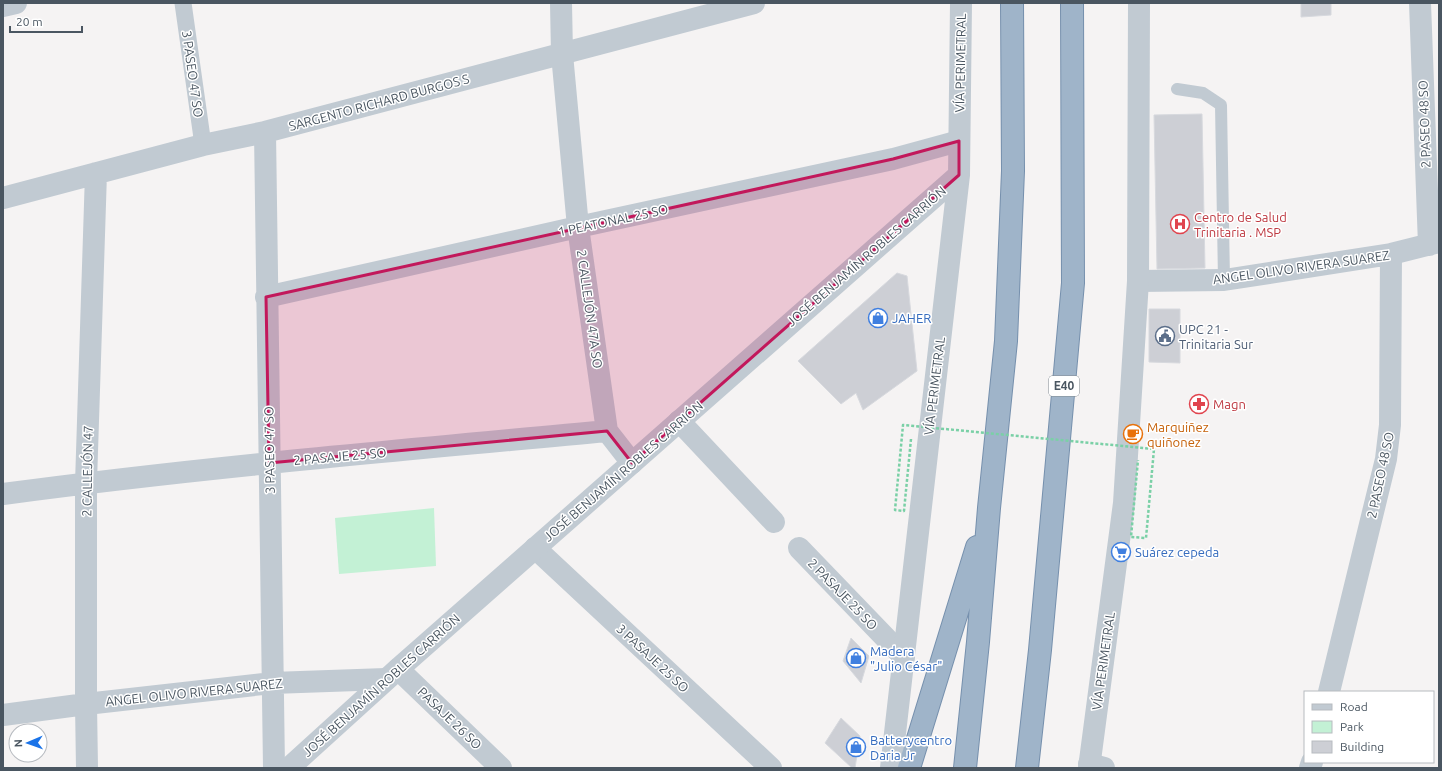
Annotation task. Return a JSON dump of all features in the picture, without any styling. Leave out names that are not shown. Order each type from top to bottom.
[{"type":"highway","points":[[965,768],[1007,334],[1013,171],[1012,3]]},
{"type":"highway","name":"E40","points":[[1027,768],[1040,650],[1073,283],[1072,3]]},
{"type":"highway","points":[[909,768],[990,508]]},
{"type":"street","points":[[3,6],[16,3]]},
{"type":"street","name":"3 PASEO 47 SO","points":[[183,3],[202,145]]},
{"type":"street","name":"2 CALLEJÓN 47A SO","points":[[561,3],[562,54],[578,227],[607,431],[632,463]]},
{"type":"street","name":"SARGENTO RICHARD BURGOS S","points":[[3,198],[202,145],[265,132],[754,3]]},
{"type":"street","name":"VÍA PERIMETRAL","points":[[891,768],[959,174],[961,3]]},
{"type":"street","name":"VÍA PERIMETRAL","points":[[1094,767],[1124,503],[1138,282],[1140,3]]},
{"type":"street","name":"2 PASEO 48 SO","points":[[1420,3],[1434,244]]},
{"type":"street","name":"3 PASEO 47 SO","points":[[265,132],[266,297],[274,768]]},
{"type":"street","name":"1 PEATONAL 25 SO","points":[[266,297],[578,227],[893,159],[959,142]]},
{"type":"street","name":"2 CALLEJÓN 47","points":[[87,768],[86,483],[96,173]]},
{"type":"street","name":"JOSÉ BENJAMÍN ROBLES CARRIÓN","points":[[289,768],[392,674],[959,174]]},
{"type":"street","name":"ANGEL OLIVO RIVERA SUAREZ","points":[[1138,282],[1224,280],[1391,254],[1434,244]]},
{"type":"street","name":"2 PASEO 48 SO","points":[[1329,691],[1386,459],[1390,425],[1391,254]]},
{"type":"street","points":[[679,422],[774,522]]},
{"type":"street","name":"2 PASAJE 25 SO","points":[[3,494],[86,483],[269,463],[607,431]]},
{"type":"street","name":"3 PASAJE 25 SO","points":[[535,548],[771,768]]},
{"type":"street","name":"2 PASAJE 25 SO","points":[[799,548],[904,657]]},
{"type":"street","name":"ANGEL OLIVO RIVERA SUAREZ","points":[[3,715],[272,683],[392,674]]},
{"type":"street","name":"PASAJE 26 SO","points":[[392,674],[501,768]]},
{"type":"lane","points":[[1176,89],[1203,93],[1221,105],[1224,280]]},
{"type":"path","points":[[911,439],[904,511],[895,510],[903,425],[1154,449],[1146,538],[1131,537],[1138,460]]},
{"type":"highlighted area","points":[[959,141],[959,175],[632,463],[607,431],[269,463],[266,297],[893,159]]},
{"type":"green space","points":[[434,508],[436,566],[339,574],[335,518]]},
{"type":"building","points":[[1301,3],[1331,3],[1331,15],[1301,17]]},
{"type":"building","name":"Centro de Salud Trinitaria . MSP","points":[[1202,114],[1205,268],[1157,269],[1154,115]]},
{"type":"building","name":"JAHER","points":[[897,273],[907,276],[917,371],[863,410],[856,393],[841,404],[798,361]]},
{"type":"building","name":"UPC 21 - Trinitaria Sur","points":[[1149,309],[1180,309],[1180,363],[1149,362]]},
{"type":"building","name":"Madera \"Julio César\"","points":[[851,638],[869,656],[861,683],[843,661]]},
{"type":"building","points":[[841,718],[860,736],[855,768],[852,768],[825,743]]},
{"type":"place","name":"Centro de Salud Trinitaria . MSP","points":[[1180,224]]},
{"type":"place","name":"JAHER","points":[[878,318]]},
{"type":"place","name":"UPC 21 - Trinitaria Sur","points":[[1165,336]]},
{"type":"place","name":"Magn","points":[[1199,404]]},
{"type":"place","name":"Marquiñez quiñonez","points":[[1133,434]]},
{"type":"place","name":"Suárez cepeda","points":[[1121,552]]},
{"type":"place","name":"Madera \"Julio César\"","points":[[856,658]]},
{"type":"place","name":"Batterycentro Daria Jr","points":[[856,747]]}]
